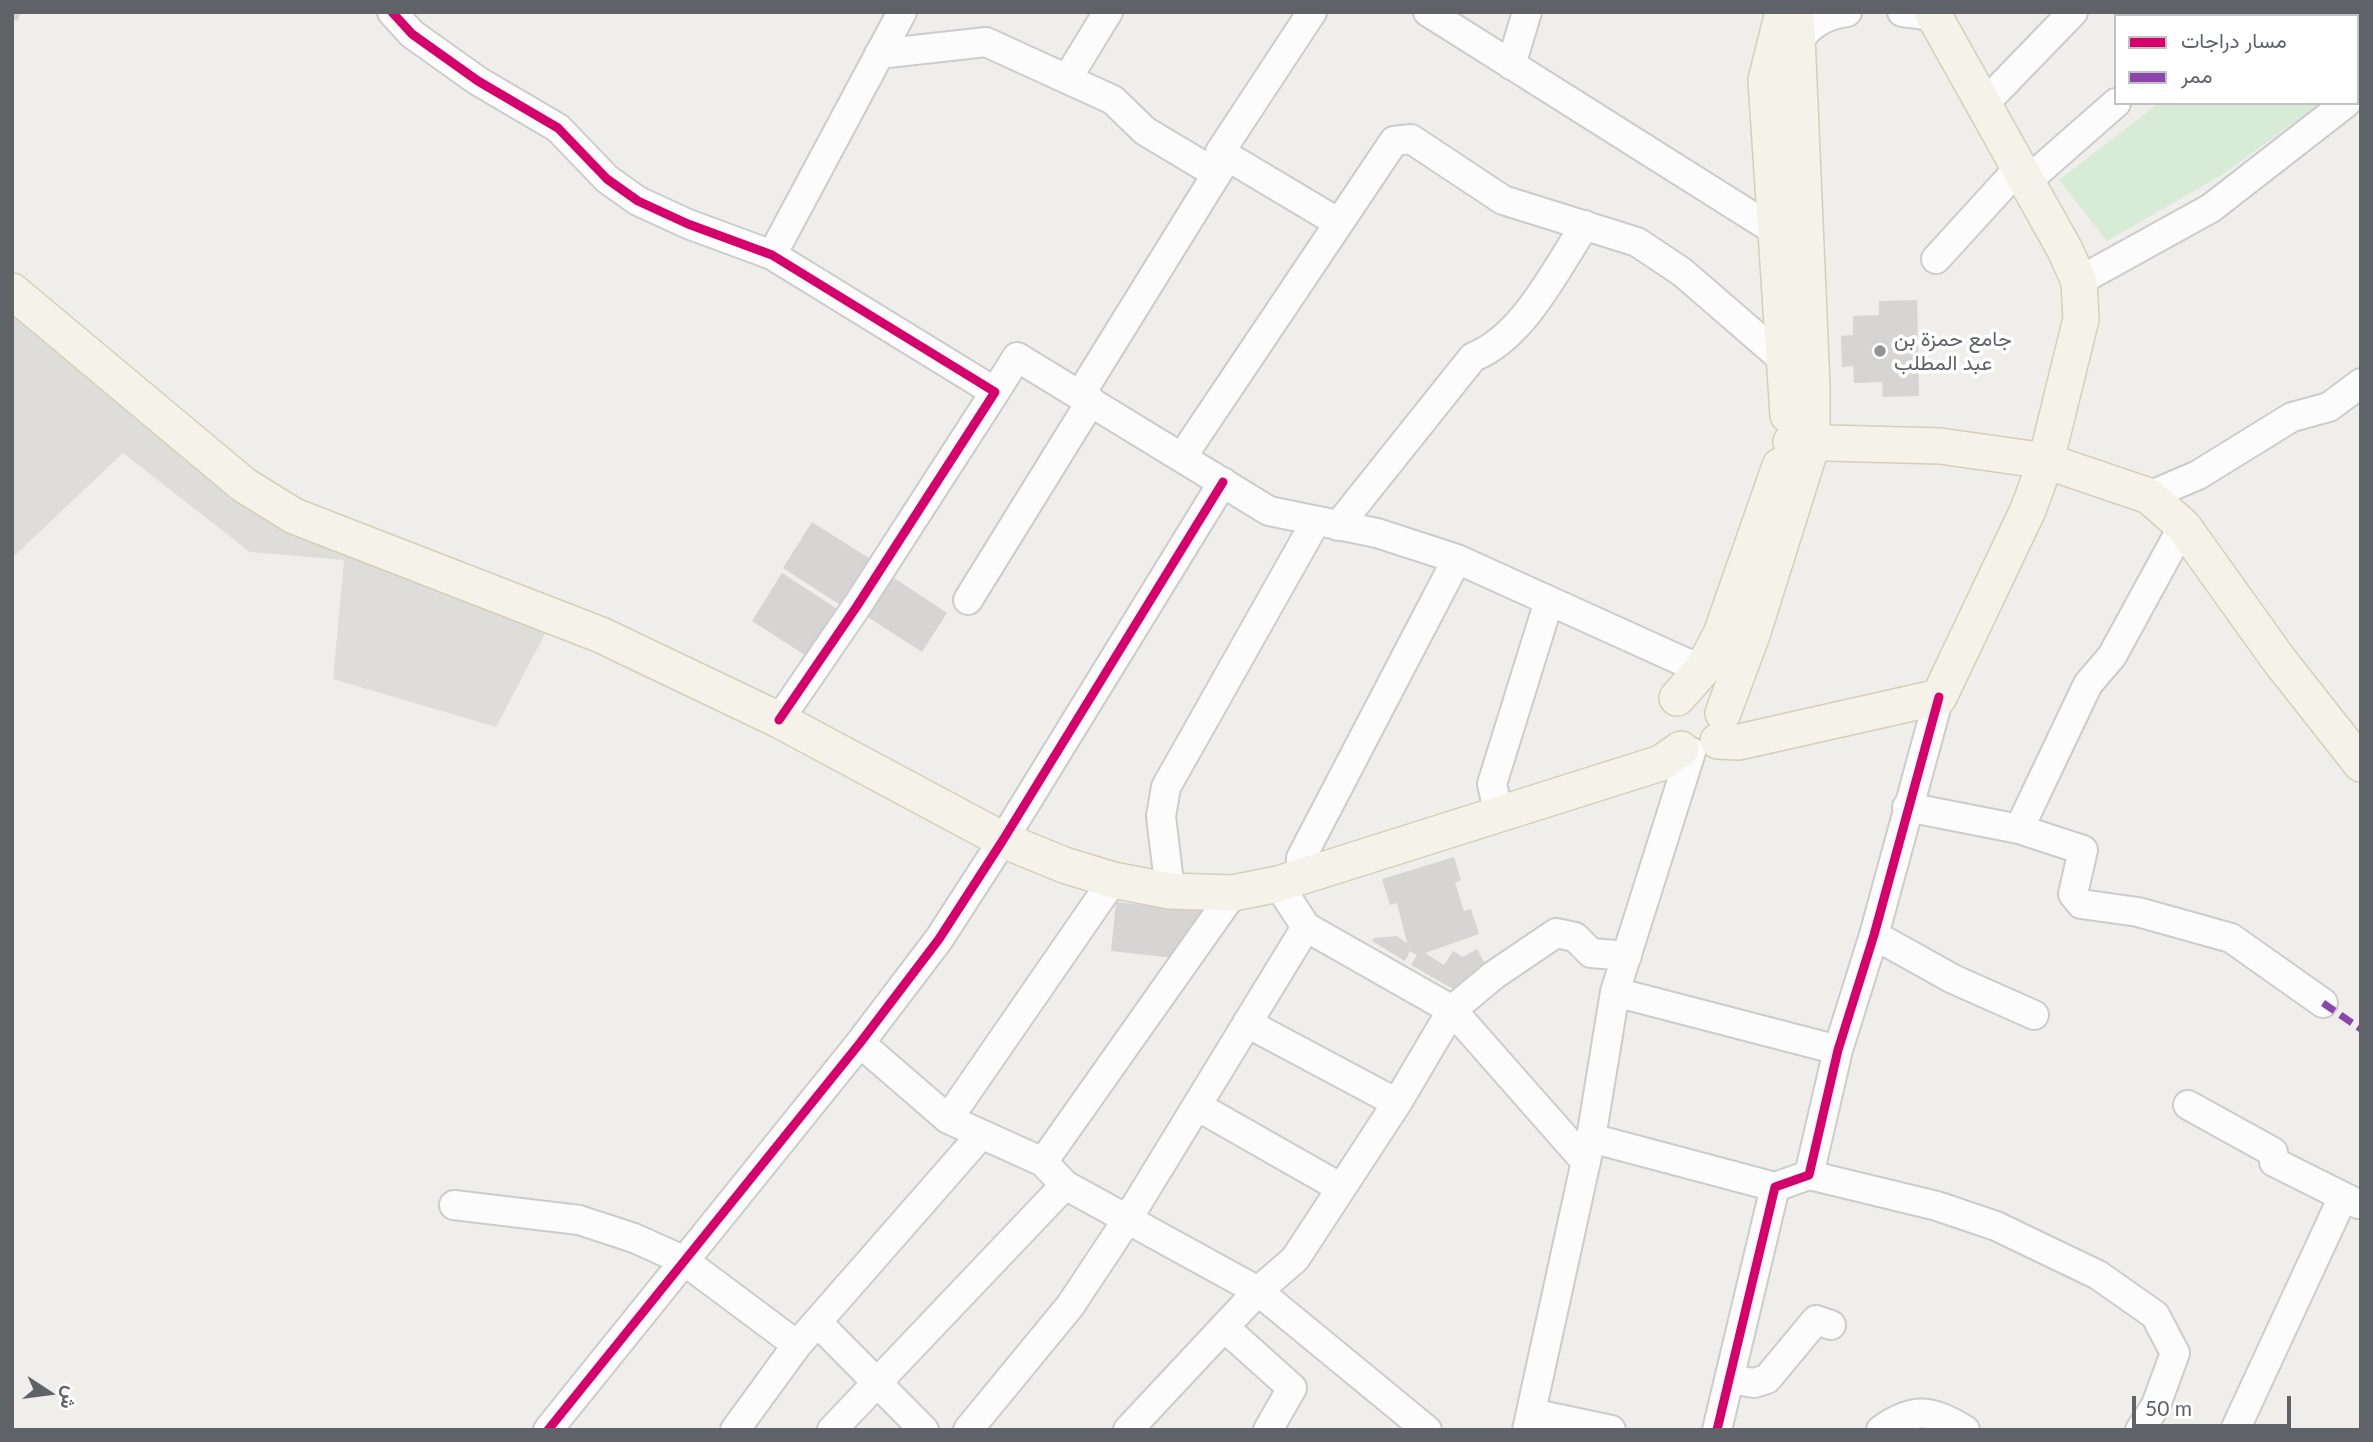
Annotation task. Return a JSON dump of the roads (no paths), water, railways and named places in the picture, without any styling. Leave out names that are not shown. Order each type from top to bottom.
[{"type":"main road","points":[[1792,23],[1766,80],[1787,362],[1799,442],[1721,634],[1702,670],[1666,714],[1667,734],[1739,742],[1939,697],[2028,510],[2046,461],[2081,319],[2079,281],[2065,250],[1982,106],[1922,13]]},
{"type":"main road","points":[[12,291],[244,485],[293,516],[601,635],[779,720],[1003,840],[1064,865],[1114,880],[1170,891],[1233,893],[1290,881],[1661,762],[1703,739],[1752,635],[1812,386],[1792,23]]},
{"type":"main road","points":[[1799,442],[1940,446],[2046,461],[2149,496],[2183,526],[2287,670],[2361,764]]},
{"type":"main road","points":[[1677,698],[1686,693],[1704,694],[1719,705],[1703,739]]},
{"type":"street","points":[[392,12],[411,34],[478,81],[558,128],[607,179],[638,201],[688,224],[772,255],[995,392]]},
{"type":"street","points":[[772,255],[902,12]]},
{"type":"street","points":[[1067,79],[1108,12]]},
{"type":"street","points":[[968,600],[1222,165],[1220,152],[1312,12]]},
{"type":"street","points":[[1428,12],[1777,232]]},
{"type":"street","points":[[1511,65],[1527,12]]},
{"type":"street","points":[[1792,23],[1809,26],[1836,13],[1847,12]]},
{"type":"street","points":[[1982,106],[2073,12]]},
{"type":"street","points":[[879,54],[986,42],[1113,100],[1145,131],[1222,165],[1339,223]]},
{"type":"street","points":[[1936,259],[2022,175],[2114,105]]},
{"type":"street","points":[[2079,281],[2211,208],[2343,105]]},
{"type":"street","points":[[1182,457],[1394,141],[1411,139],[1503,200],[1637,242],[1682,272],[1787,362]]},
{"type":"street","points":[[1170,891],[1161,816],[1166,787],[1327,524],[1473,357],[1492,349],[1519,324],[1585,225]]},
{"type":"street","points":[[779,720],[857,606],[1017,357],[1269,511],[1377,533],[1457,559],[1702,670]]},
{"type":"street","points":[[2149,496],[2198,475],[2292,417],[2329,407],[2361,383]]},
{"type":"street","points":[[548,1430],[860,1043],[939,939],[1003,840],[1223,482]]},
{"type":"street","points":[[2019,829],[2088,684],[2112,656],[2183,526]]},
{"type":"street","points":[[1457,559],[1290,881],[1306,928],[1452,1010],[1588,1150],[1775,1187],[1808,1175],[1937,1206],[1996,1226],[2098,1275],[2155,1315],[2175,1353],[2156,1405],[2140,1430]]},
{"type":"street","points":[[1499,815],[1492,784],[1549,601]]},
{"type":"street","points":[[1808,1175],[1838,1050],[1874,935],[1939,697]]},
{"type":"street","points":[[1611,1430],[1529,1421],[1588,1150],[1615,992],[1703,739]]},
{"type":"street","points":[[1907,807],[2019,829],[2083,850],[2073,894],[2081,904],[2138,912],[2231,938],[2323,1003]]},
{"type":"street","points":[[948,1119],[1114,880]]},
{"type":"street","points":[[1043,1162],[1233,893]]},
{"type":"street","points":[[968,1430],[1070,1306],[1127,1220],[1306,928]]},
{"type":"street","points":[[1143,1425],[1224,1327],[1258,1291],[1295,1259],[1397,1103],[1452,1010],[1494,975],[1556,933],[1575,937],[1591,953],[1627,956]]},
{"type":"street","points":[[1874,935],[1953,979],[2034,1016]]},
{"type":"street","points":[[1615,992],[1838,1050]]},
{"type":"street","points":[[1247,1023],[1397,1103]]},
{"type":"street","points":[[860,1043],[948,1119],[980,1136],[1043,1162],[1065,1185],[1258,1291],[1427,1430]]},
{"type":"street","points":[[2188,1105],[2273,1152],[2274,1162],[2355,1199],[2235,1430]]},
{"type":"street","points":[[1197,1106],[1341,1188]]},
{"type":"street","points":[[733,1429],[797,1345],[980,1136]]},
{"type":"street","points":[[832,1430],[1065,1185]]},
{"type":"street","points":[[1717,1430],[1775,1187]]},
{"type":"street","points":[[453,1205],[579,1220],[634,1238],[683,1260],[797,1345]]},
{"type":"street","points":[[1729,1379],[1754,1383],[1767,1379],[1816,1320],[1831,1325]]},
{"type":"street","points":[[817,1322],[924,1430]]},
{"type":"street","points":[[1224,1327],[1292,1388],[1273,1428]]},
{"type":"street","points":[[1881,1430],[1903,1414],[1939,1414],[1965,1430]]},
{"type":"place","name":"جامع حمزة بن عبد المطلب","points":[[1880,351]]}]
